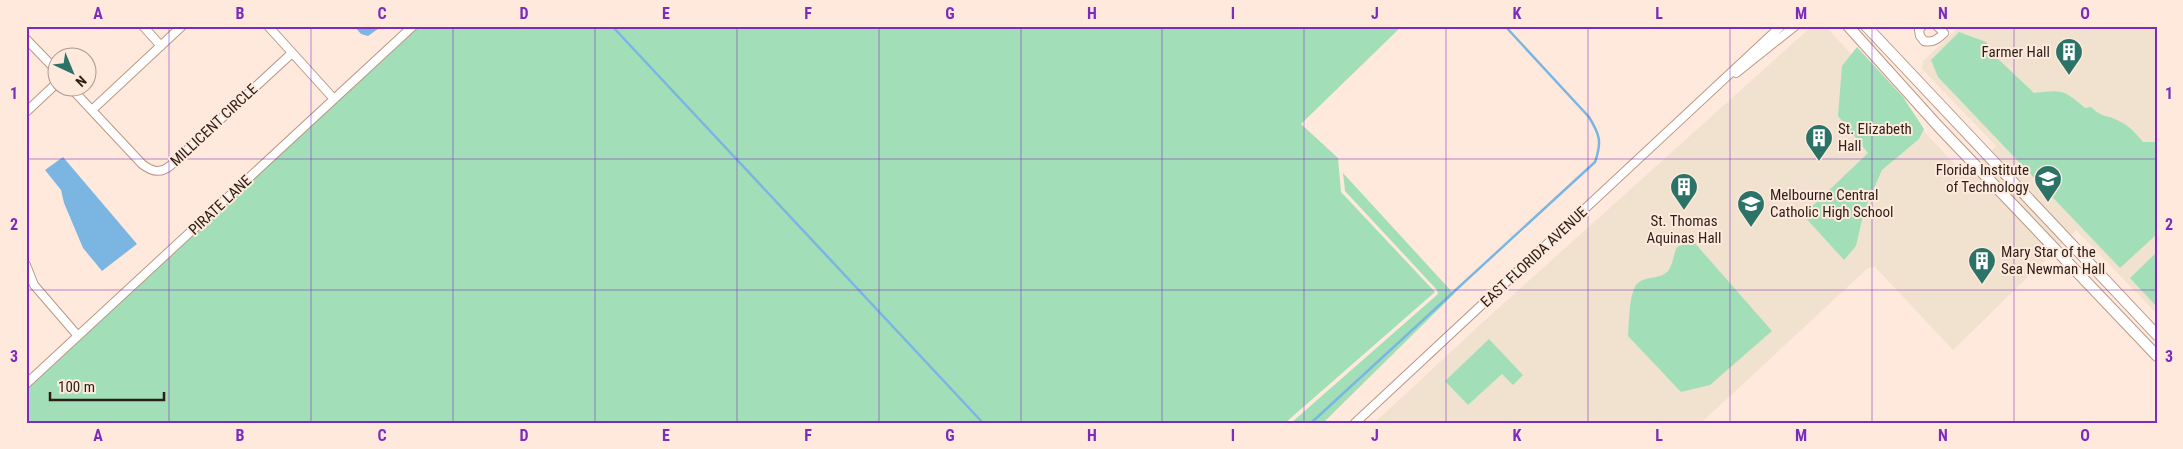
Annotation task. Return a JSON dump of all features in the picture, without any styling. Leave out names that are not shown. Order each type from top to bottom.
[{"type":"main road","points":[[1848,26],[1938,126],[2157,356]]},
{"type":"main road","points":[[1866,26],[2157,336]]},
{"type":"street","points":[[143,26],[161,46]]},
{"type":"street","points":[[92,110],[182,26]]},
{"type":"street","points":[[268,26],[334,99]]},
{"type":"street","name":"PIRATE LANE","points":[[26,384],[413,26]]},
{"type":"street","name":"EAST FLORIDA AVENUE","points":[[1355,423],[1782,26]]},
{"type":"street","name":"EAST FLORIDA AVENUE","points":[[1713,91],[1795,26]]},
{"type":"street","points":[[1922,26],[1919,30],[1920,36],[1924,41],[1930,42],[1937,40],[1944,33],[1937,26]]},
{"type":"street","points":[[26,39],[48,62]]},
{"type":"street","name":"MILLICENT CIRCLE","points":[[81,98],[142,164],[149,169],[160,171],[171,165],[292,53]]},
{"type":"street","points":[[26,112],[48,91]]},
{"type":"street","points":[[26,265],[34,285],[78,336]]},
{"type":"shaded area","name":"Melbourne Central Catholic High School","points":[[1812,26],[1825,26],[1966,176],[1996,146],[1922,69],[1923,61],[1960,26],[2157,26],[2157,314],[2076,230],[1953,350],[1875,267],[1868,268],[1701,423],[1374,423],[1484,321]]},
{"type":"green space","points":[[413,26],[1402,26],[1301,124],[1338,158],[1341,192],[1435,292],[1285,423],[26,423],[26,383]]},
{"type":"green space","points":[[1959,32],[1986,42],[1995,56],[2034,93],[2062,92],[2072,97],[2085,108],[2091,107],[2102,115],[2122,123],[2132,130],[2143,142],[2157,142],[2157,234],[2120,268],[1938,77],[1931,60]]},
{"type":"green space","points":[[1857,47],[1903,97],[1924,129],[1919,139],[1882,170],[1864,211],[1856,246],[1844,260],[1803,215],[1868,153],[1838,116],[1842,66]]},
{"type":"green space","points":[[1343,173],[1454,294],[1323,423],[1291,423],[1438,294],[1437,290],[1345,191]]},
{"type":"green space","points":[[1693,241],[1772,331],[1710,385],[1681,392],[1628,336],[1631,299],[1637,284],[1644,279],[1663,275],[1667,272],[1671,267],[1677,247]]},
{"type":"green space","points":[[2157,252],[2157,307],[2130,278]]},
{"type":"green space","points":[[1489,339],[1523,375],[1513,385],[1502,374],[1468,405],[1445,381]]},
{"type":"water","points":[[354,26],[382,26],[368,36],[361,34]]},
{"type":"water","points":[[63,157],[137,244],[102,271],[83,248],[64,203],[61,190],[45,170]]},
{"type":"waterway","points":[[612,26],[983,423]]},
{"type":"waterway","points":[[1311,423],[1595,162],[1599,149],[1599,139],[1589,117],[1505,26]]},
{"type":"place","name":"Farmer Hall","points":[[2069,76]]},
{"type":"place","name":"St. Elizabeth Hall","points":[[1819,162]]},
{"type":"place","name":"Florida Institute of Technology","points":[[2048,203]]},
{"type":"place","name":"St. Thomas Aquinas Hall","points":[[1684,211]]},
{"type":"place","name":"Melbourne Central Catholic High School","points":[[1751,228]]},
{"type":"place","name":"Mary Star of the Sea Newman Hall","points":[[1982,285]]}]
